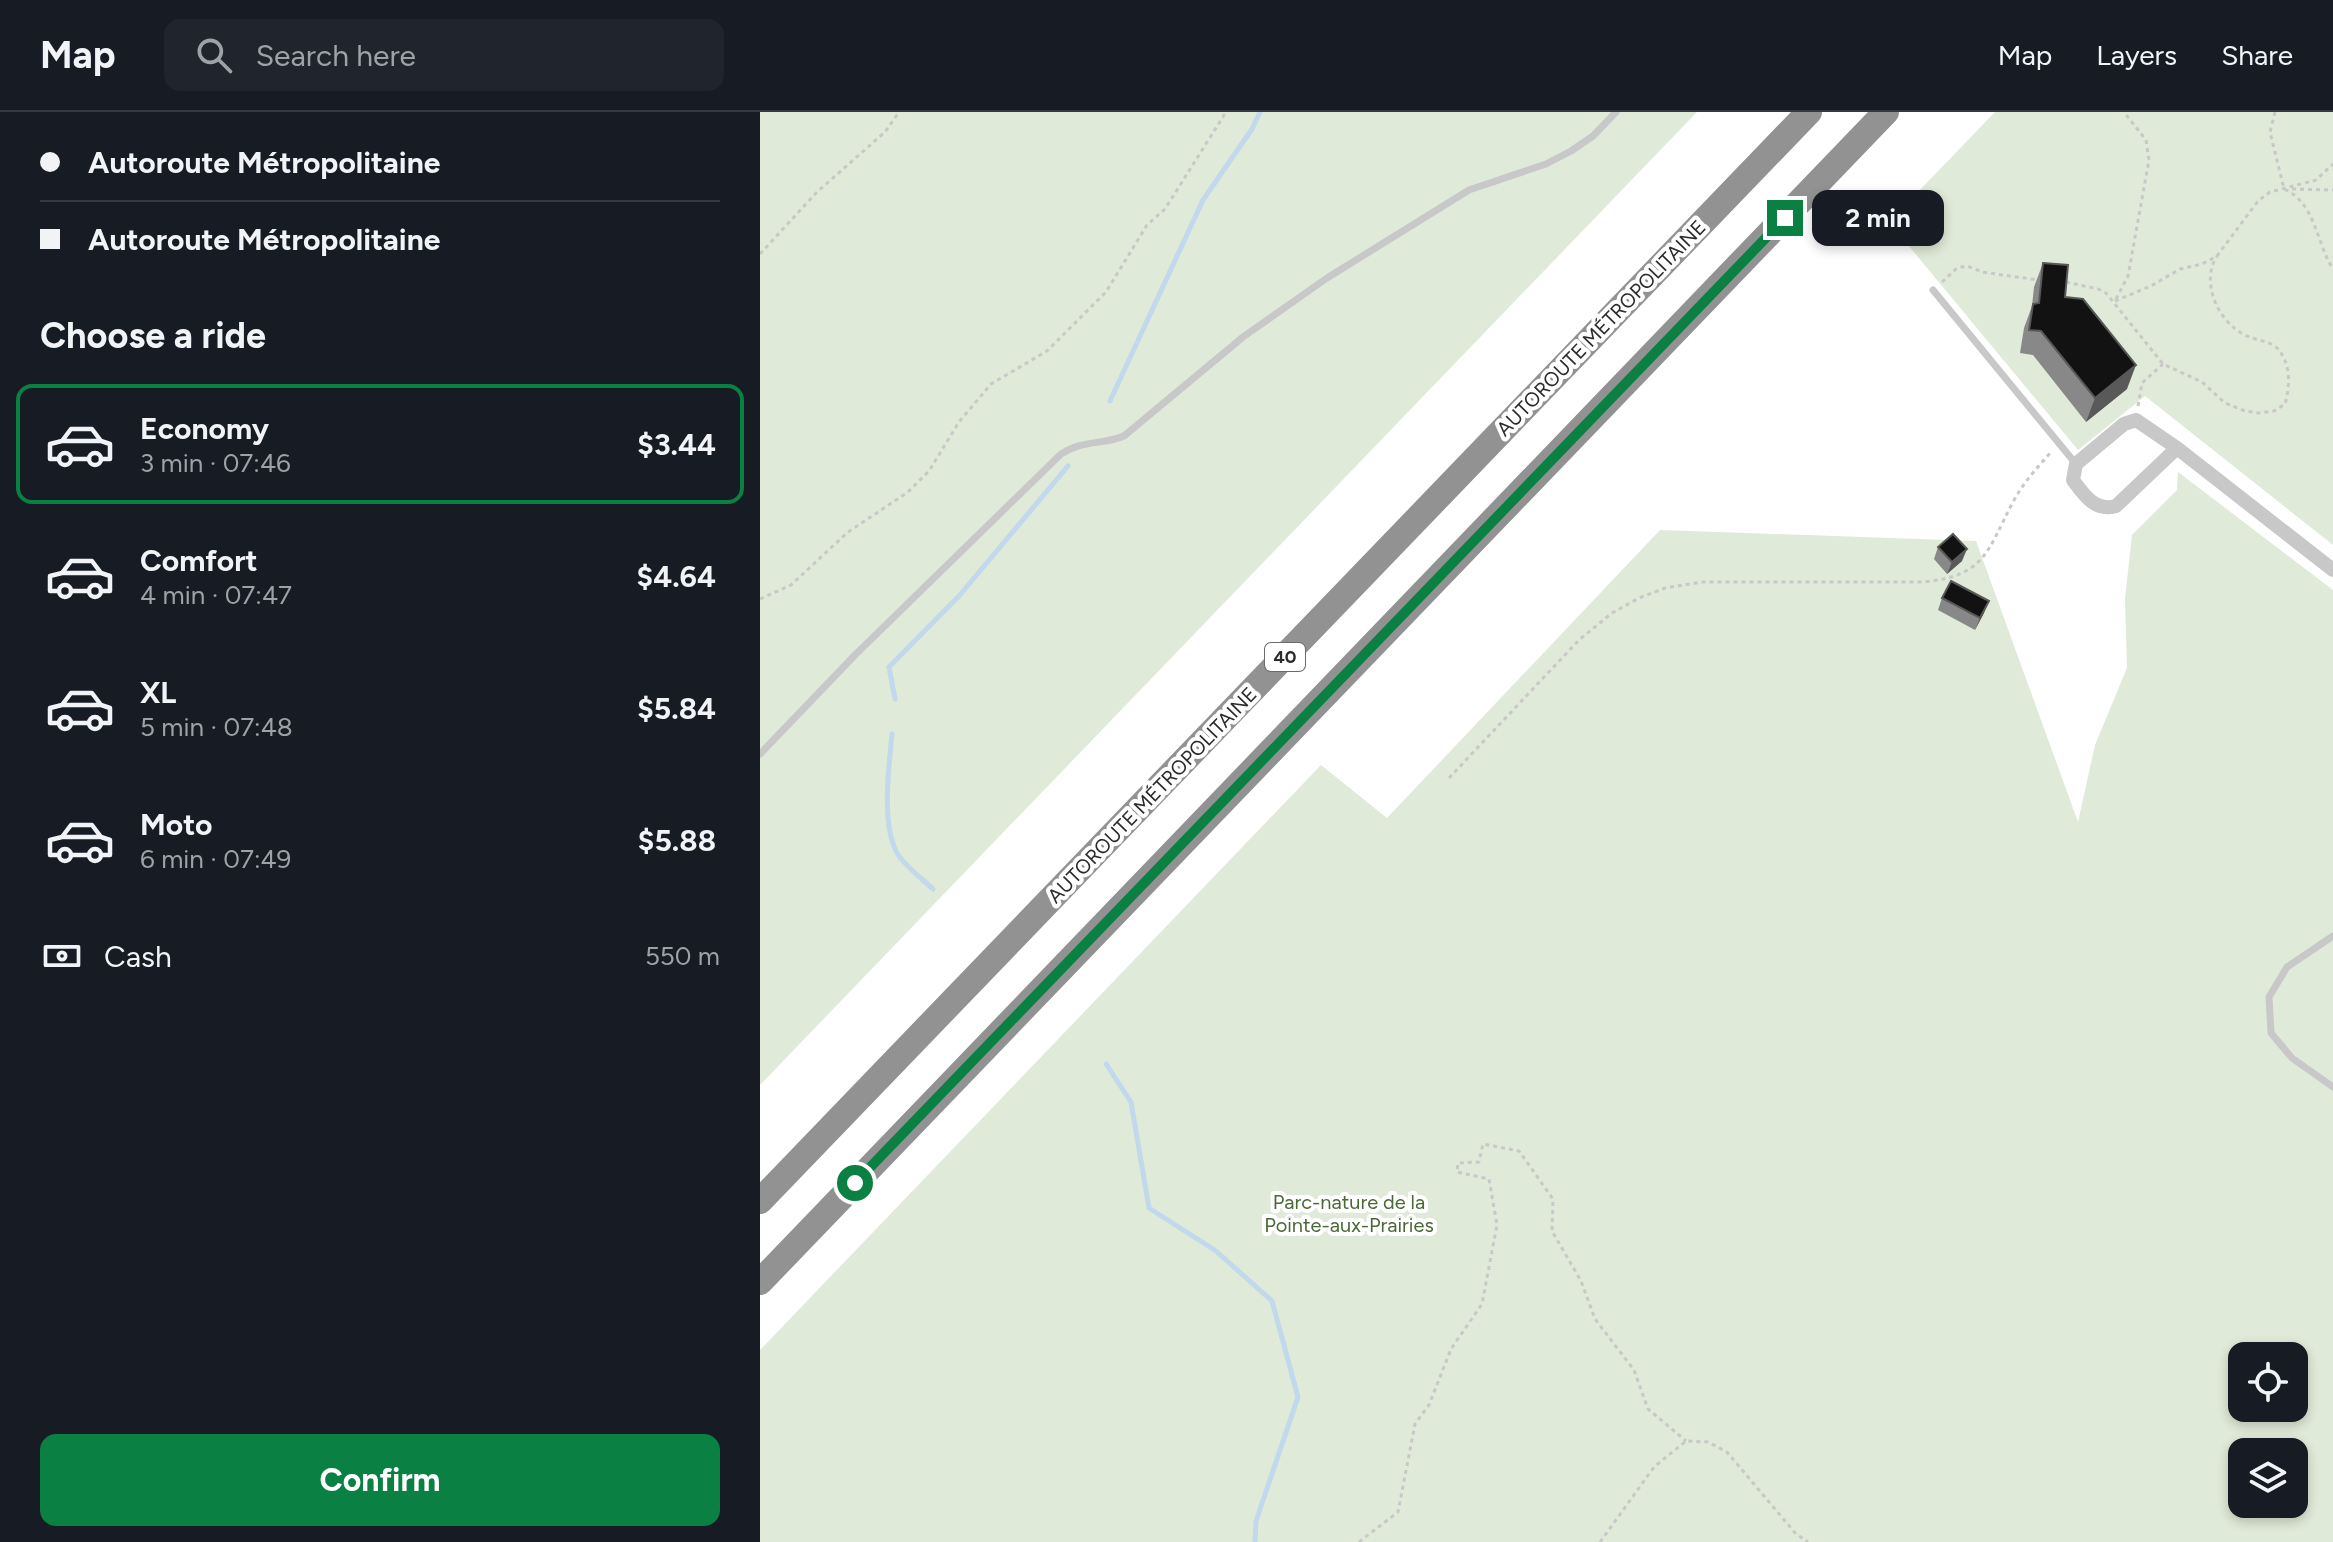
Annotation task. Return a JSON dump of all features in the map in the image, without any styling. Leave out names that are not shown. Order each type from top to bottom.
[{"type":"highway","name":"AUTOROUTE MÉTROPOLITAINE","points":[[760,1201],[1809,112]]},
{"type":"highway","points":[[760,1282],[1886,112]]},
{"type":"street","points":[[2177,448],[2116,506],[2106,509],[2093,504],[2073,480],[2076,464],[2124,424],[2136,420],[2177,448],[2333,570]]},
{"type":"lane","points":[[760,754],[855,655],[1061,454],[1086,443],[1124,436],[1243,337],[1327,278],[1469,190],[1546,164],[1571,151],[1593,136],[1616,112]]},
{"type":"lane","points":[[1933,290],[2076,464]]},
{"type":"lane","points":[[2333,936],[2287,967],[2269,997],[2271,1033],[2292,1058],[2333,1087]]},
{"type":"path","points":[[760,254],[817,192],[885,132],[899,112]]},
{"type":"path","points":[[760,599],[791,585],[848,532],[908,492],[929,471],[959,422],[991,384],[1047,351],[1106,292],[1147,225],[1165,209],[1226,112]]},
{"type":"path","points":[[2115,301],[2128,276],[2149,160],[2146,140],[2124,112]]},
{"type":"path","points":[[2275,112],[2270,132],[2284,189]]},
{"type":"path","points":[[2061,281],[2098,289],[2115,301],[2163,364],[2202,382],[2225,403],[2245,411],[2274,411],[2285,404],[2289,388],[2288,371],[2277,348],[2245,335],[2228,323],[2218,311],[2209,276],[2217,256],[2258,201],[2270,192],[2316,180],[2333,164]]},
{"type":"path","points":[[2284,189],[2333,190]]},
{"type":"path","points":[[2284,189],[2296,194],[2307,206],[2333,269]]},
{"type":"path","points":[[2115,301],[2151,286],[2180,269],[2202,264],[2217,256]]},
{"type":"path","points":[[1933,290],[1962,266],[2040,280]]},
{"type":"path","points":[[2136,420],[2142,383],[2163,364]]},
{"type":"path","points":[[1449,778],[1579,640],[1612,613],[1639,598],[1665,588],[1703,582],[1923,582],[1943,580],[1973,568],[1988,553],[2022,486],[2058,443]]},
{"type":"path","points":[[1359,1542],[1398,1512],[1415,1424],[1429,1405],[1451,1349],[1482,1304],[1497,1225],[1489,1179],[1457,1172],[1458,1163],[1479,1162],[1483,1144],[1519,1151],[1553,1199],[1552,1231],[1581,1281],[1595,1319],[1634,1370],[1648,1409],[1686,1441],[1708,1442],[1727,1452],[1796,1534],[1808,1542]]},
{"type":"path","points":[[1600,1542],[1654,1467],[1686,1441]]},
{"type":"green space","points":[[760,112],[1697,112],[760,1085]]},
{"type":"green space","points":[[1995,112],[2333,112],[2333,545],[2145,396],[2078,450],[1889,222]]},
{"type":"green space","name":"Parc-nature de la Pointe-aux-Prairies","points":[[2178,472],[2333,590],[2333,1542],[760,1542],[760,1350],[1321,765],[1387,818],[1660,530],[1976,541],[2078,822],[2095,745],[2127,668],[2125,599],[2132,535],[2177,490]]},
{"type":"building","points":[[2043,263],[2068,265],[2065,297],[2083,299],[2136,365],[2095,398],[2041,331],[2029,330],[2033,304],[2039,303]]},
{"type":"building","points":[[1953,534],[1967,549],[1952,562],[1938,547]]},
{"type":"building","points":[[1951,581],[1989,601],[1980,618],[1942,598]]},
{"type":"waterway","points":[[1110,401],[1203,200],[1252,129],[1260,112]]},
{"type":"waterway","points":[[895,699],[889,667],[959,596],[1068,466]]},
{"type":"waterway","points":[[892,734],[887,795],[892,841],[904,863],[933,889]]},
{"type":"waterway","points":[[1106,1064],[1131,1102],[1149,1208],[1216,1251],[1272,1301],[1298,1397],[1256,1521],[1255,1542]]},
{"type":"route","points":[[855,1183],[1785,218]]}]
